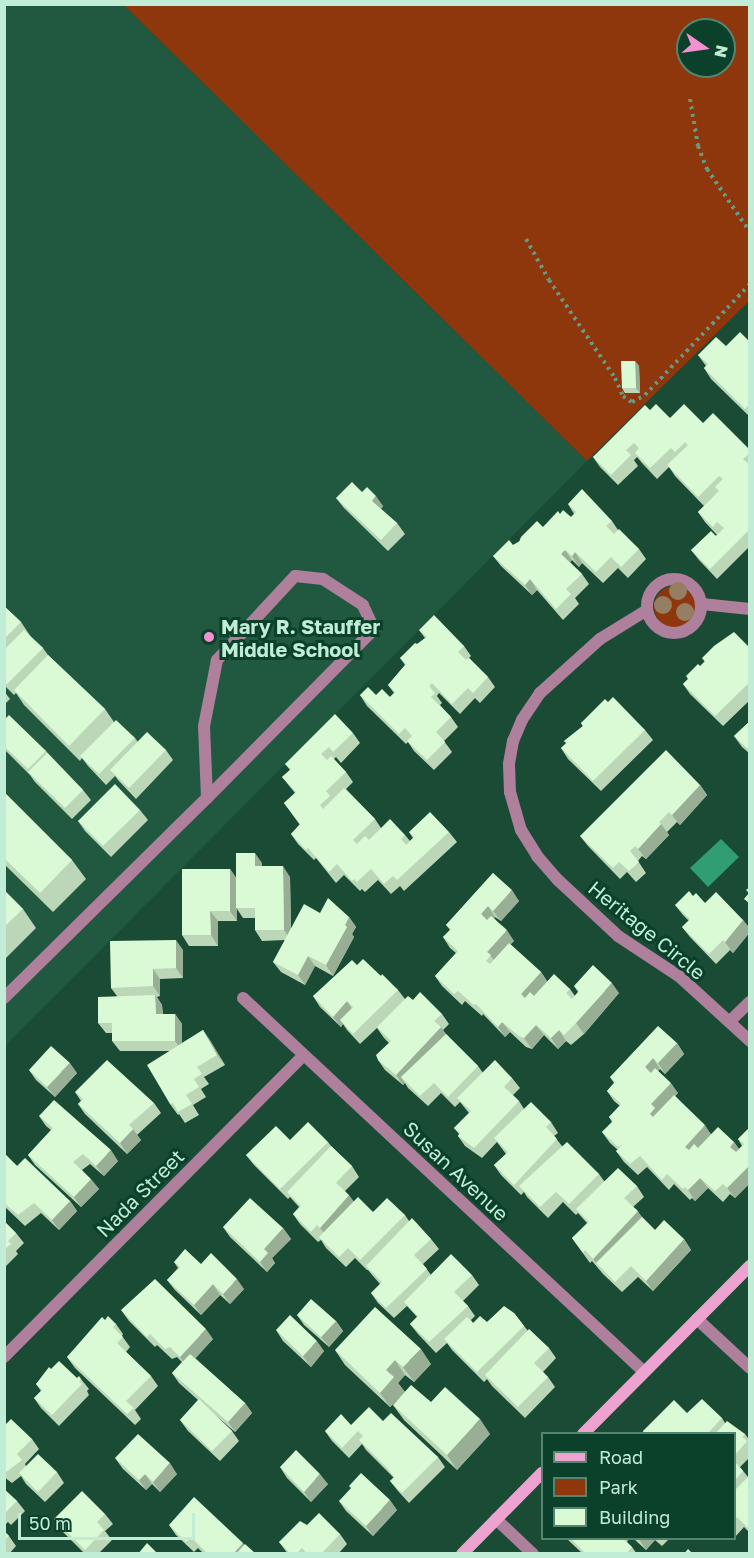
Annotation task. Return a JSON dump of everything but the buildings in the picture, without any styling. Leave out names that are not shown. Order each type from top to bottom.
[{"type":"main road","points":[[585,1432],[750,1266]]},
{"type":"main road","points":[[462,1554],[541,1475]]},
{"type":"street","points":[[4,998],[207,798],[374,629],[363,605],[323,579],[295,576],[217,660],[204,726],[207,798]]},
{"type":"street","points":[[671,579],[688,582],[700,595],[702,604],[701,613],[691,628],[673,634],[656,626],[647,610],[647,601],[656,586],[671,579]]},
{"type":"street","points":[[702,604],[750,609]]},
{"type":"street","name":"Heritage Circle","points":[[647,610],[600,639],[540,693],[522,720],[513,741],[509,764],[510,792],[521,830],[537,856],[558,880],[618,936],[680,976],[697,995],[730,1021],[750,1041]]},
{"type":"street","name":"Susan Avenue","points":[[243,998],[644,1372]]},
{"type":"street","points":[[730,1021],[750,1002]]},
{"type":"street","name":"Nada Street","points":[[4,1357],[303,1056]]},
{"type":"street","points":[[697,1319],[750,1368]]},
{"type":"street","points":[[496,1520],[533,1554]]},
{"type":"path","points":[[690,99],[698,146],[707,170],[750,232]]},
{"type":"path","points":[[526,239],[549,280],[615,378],[623,396],[632,402],[645,395],[750,284]]},
{"type":"shaded area","name":"Mary R. Stauffer Middle School","points":[[5,5],[124,5],[587,461],[5,1046]]},
{"type":"shaded area","points":[[721,839],[739,857],[708,887],[690,868]]},
{"type":"green space","points":[[124,5],[749,5],[749,301],[587,461]]},
{"type":"green space","points":[[675,586],[690,592],[696,607],[690,622],[675,628],[660,622],[654,607],[660,592]]},
{"type":"place","name":"Mary R. Stauffer Middle School","points":[[209,637]]}]
